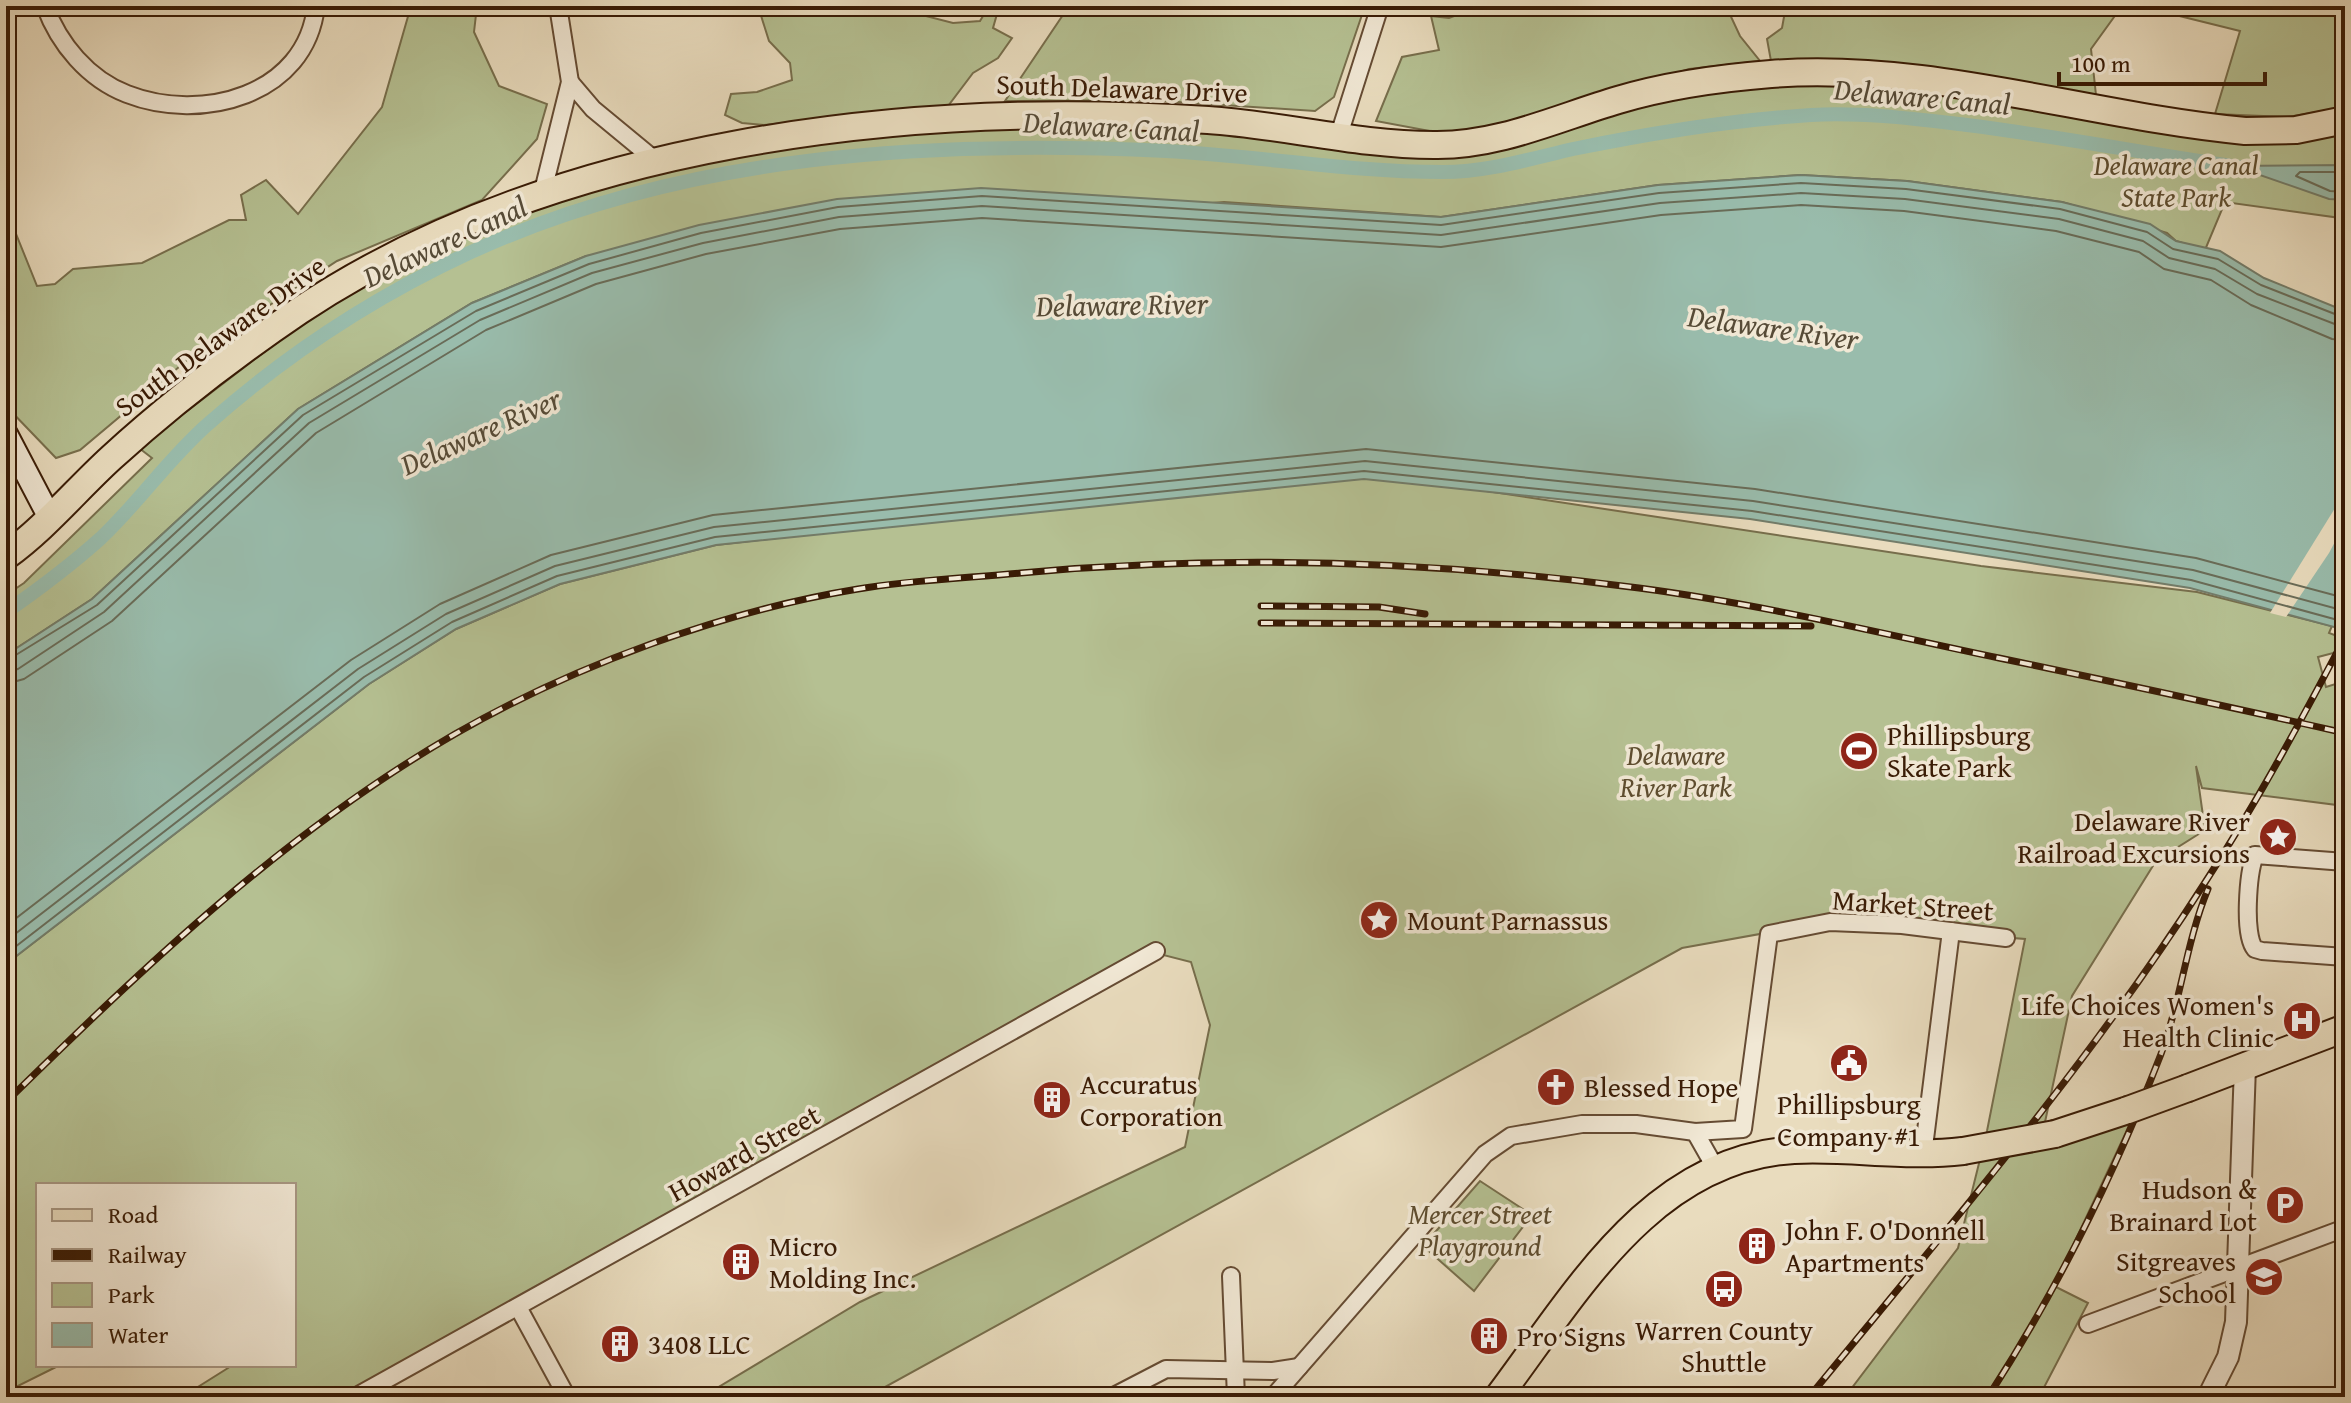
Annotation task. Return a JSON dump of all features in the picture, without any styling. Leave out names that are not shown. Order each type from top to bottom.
[{"type":"main road","name":"South Delaware Drive","points":[[6,556],[140,433],[300,311],[396,256],[542,195],[656,161],[861,125],[945,117],[1204,120],[1429,146],[1485,141],[1658,90],[1736,77],[1817,72],[1945,83],[2245,131],[2283,131],[2345,120]]},
{"type":"main road","points":[[6,434],[50,518]]},
{"type":"main road","points":[[1498,1397],[1606,1255],[1635,1224],[1673,1192],[1716,1169],[1794,1150],[1923,1155],[2055,1134],[2128,1110],[2345,1028]]},
{"type":"street","points":[[45,6],[61,39],[84,67],[102,81],[126,94],[152,101],[179,106],[211,106],[261,88],[294,61],[314,23],[316,6]]},
{"type":"street","points":[[542,195],[570,82],[558,6]]},
{"type":"street","points":[[1339,135],[1380,6]]},
{"type":"street","points":[[570,82],[593,109],[656,161]]},
{"type":"street","points":[[2344,862],[2255,855],[2251,870],[2248,938],[2255,949],[2262,951],[2345,957]]},
{"type":"street","name":"Market Street","points":[[1695,1132],[1739,1132],[1745,1124],[1769,934],[1830,922],[2006,938]]},
{"type":"street","points":[[1923,1155],[1951,931]]},
{"type":"street","name":"Howard Street","points":[[355,1397],[1156,951]]},
{"type":"street","points":[[2208,1397],[2233,1341],[2245,1066]]},
{"type":"street","points":[[1273,1397],[1485,1154],[1505,1138],[1606,1122],[1695,1132],[1716,1169]]},
{"type":"street","points":[[2088,1324],[2345,1228]]},
{"type":"street","points":[[1231,1276],[1236,1397]]},
{"type":"street","points":[[518,1307],[567,1397]]},
{"type":"street","points":[[1112,1397],[1166,1369],[1273,1371],[1299,1367]]},
{"type":"green space","points":[[411,6],[477,6],[474,32],[499,86],[547,104],[537,139],[482,200],[337,261],[192,356],[80,450],[56,458],[6,406],[6,209],[37,286],[55,284],[73,269],[142,263],[229,220],[246,220],[241,195],[266,180],[298,214],[382,107]]},
{"type":"green space","points":[[758,6],[912,6],[914,13],[953,23],[980,21],[989,6],[997,14],[993,28],[1012,38],[998,58],[973,73],[948,106],[764,125],[742,123],[725,115],[731,94],[757,92],[792,80],[790,63],[769,41]]},
{"type":"green space","points":[[1069,6],[1085,6],[1101,14],[1111,6],[1365,6],[1334,97],[1315,111],[1147,100],[1005,101]]},
{"type":"green space","points":[[1481,6],[1726,6],[1740,36],[1760,61],[1689,69],[1587,102],[1451,135],[1376,121],[1402,57],[1439,50],[1431,16],[1449,18]]},
{"type":"green space","points":[[1786,6],[2122,6],[2091,49],[2096,95],[1912,70],[1771,61],[1767,39],[1782,28]]},
{"type":"green space","points":[[2139,6],[2345,6],[2345,107],[2288,117],[2215,114],[2240,31]]},
{"type":"green space","name":"Delaware Canal State Park","points":[[1765,83],[1894,85],[2339,132],[2340,136],[2345,134],[2345,233],[2340,218],[2225,202],[2205,250],[2176,241],[2167,233],[2062,202],[1907,181],[1801,175],[1658,185],[1441,217],[1224,202],[586,256],[472,303],[298,409],[92,599],[6,655],[6,595],[24,583],[152,458],[139,448],[315,313],[388,270],[576,192],[739,154],[957,126],[1199,130],[1402,152],[1645,103]]},
{"type":"green space","name":"Delaware River Park","points":[[1301,463],[1981,566],[2197,592],[2332,626],[2329,633],[2345,639],[2345,650],[2318,657],[2326,687],[2345,681],[2345,806],[2202,788],[2196,766],[2205,830],[2156,861],[2072,996],[2042,1136],[2135,1113],[2054,1286],[2088,1303],[2039,1397],[1845,1397],[1958,1248],[1987,1131],[2025,939],[1821,923],[1682,948],[867,1397],[702,1397],[860,1302],[1185,1147],[1210,1025],[1191,962],[1144,950],[352,1397],[182,1397],[227,1367],[296,1367],[296,1183],[36,1183],[36,1367],[56,1367],[6,1392],[6,964],[369,684],[456,629],[560,584],[716,545],[874,527]]},
{"type":"green space","name":"Mercer Street Playground","points":[[1480,1181],[1532,1215],[1474,1291],[1423,1246]]},
{"type":"water","points":[[2345,165],[2345,200],[2329,199],[2234,166]]},
{"type":"water","name":"Delaware River","points":[[1801,175],[1907,181],[2062,202],[2150,224],[2176,241],[2220,251],[2264,278],[2345,311],[2345,630],[2190,588],[1750,519],[1364,479],[716,545],[560,584],[456,629],[369,684],[6,964],[6,655],[92,599],[298,409],[472,303],[586,256],[699,225],[837,199],[981,188],[1441,217],[1658,185]]},
{"type":"pier","points":[[2345,492],[2345,523],[2329,553],[2286,617],[2270,613]]},
{"type":"waterway","name":"Delaware Canal","points":[[6,612],[101,538],[194,437],[238,398],[300,351],[365,308],[433,270],[552,219],[637,193],[723,174],[811,160],[989,148],[1166,151],[1443,172],[1492,167],[1602,143],[1692,128],[1831,114],[1967,125],[2253,169]]},
{"type":"railway","points":[[6,1102],[164,952],[275,858],[393,772],[455,734],[549,686],[650,644],[755,611],[858,589],[919,581],[1099,567],[1253,562],[1408,566],[1562,579],[1639,588],[1775,611],[2345,733]]},
{"type":"railway","points":[[1261,606],[1379,607],[1425,614]]},
{"type":"railway","points":[[1261,623],[1811,626]]},
{"type":"railway","points":[[1809,1397],[1964,1209],[2113,1017],[2242,823],[2345,637]]},
{"type":"railway","points":[[1988,1397],[2061,1273],[2124,1143],[2168,1034],[2194,930],[2208,889]]},
{"type":"place","name":"Phillipsburg Skate Park","points":[[1859,751]]},
{"type":"place","name":"Delaware River Railroad Excursions","points":[[2278,837]]},
{"type":"place","name":"Mount Parnassus","points":[[1379,920]]},
{"type":"place","name":"Life Choices Women's Health Clinic","points":[[2302,1021]]},
{"type":"place","name":"Phillipsburg Company #1","points":[[1849,1063]]},
{"type":"place","name":"Blessed Hope","points":[[1556,1087]]},
{"type":"place","name":"Accuratus Corporation","points":[[1052,1100]]},
{"type":"place","name":"Hudson & Brainard Lot","points":[[2285,1205]]},
{"type":"place","name":"John F. O'Donnell Apartments","points":[[1757,1246]]},
{"type":"place","name":"Micro Molding Inc.","points":[[741,1262]]},
{"type":"place","name":"Sitgreaves School","points":[[2264,1277]]},
{"type":"place","name":"Warren County Shuttle","points":[[1724,1289]]},
{"type":"place","name":"Pro Signs","points":[[1489,1336]]},
{"type":"place","name":"3408 LLC","points":[[620,1344]]}]
